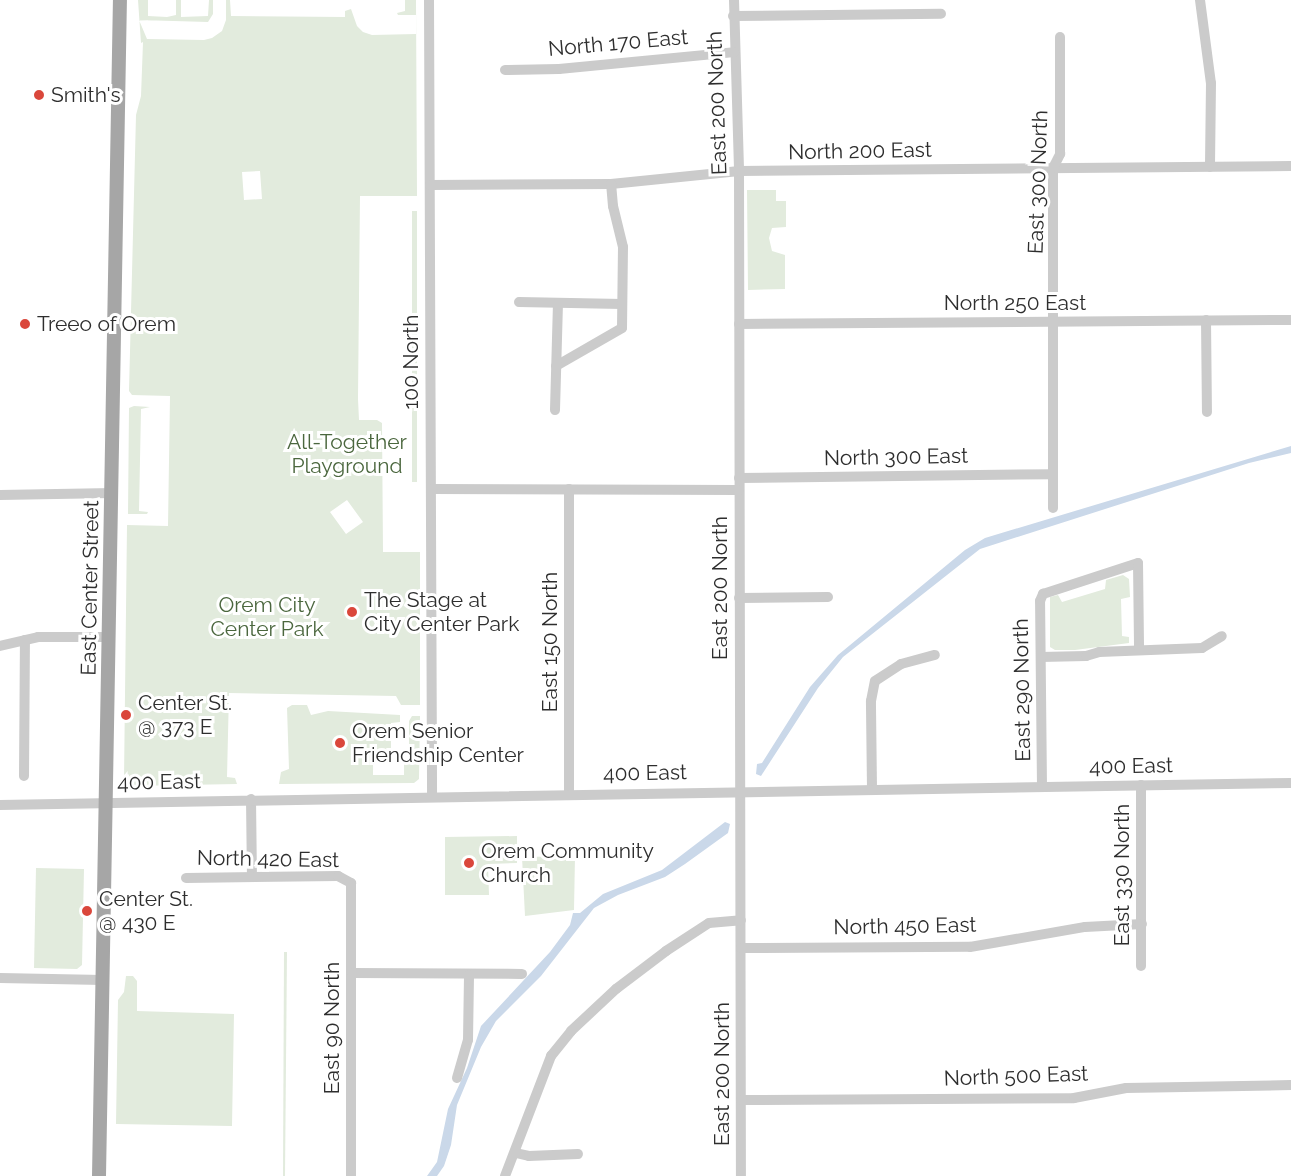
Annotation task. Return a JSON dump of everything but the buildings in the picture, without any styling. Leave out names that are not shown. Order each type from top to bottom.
[{"type":"main road","name":"East Center Street","points":[[99,1176],[111,636],[115,170],[120,0]]},
{"type":"street","name":"100 North","points":[[429,0],[432,796]]},
{"type":"street","name":"East 200 North","points":[[734,0],[739,324],[741,1176]]},
{"type":"street","points":[[1200,0],[1211,83],[1210,167]]},
{"type":"street","points":[[734,16],[941,14]]},
{"type":"street","name":"East 300 North","points":[[1053,508],[1053,168],[1060,154],[1059,37]]},
{"type":"street","name":"North 170 East","points":[[505,70],[559,69],[734,52]]},
{"type":"street","name":"North 200 East","points":[[430,185],[611,184],[738,171],[1291,166]]},
{"type":"street","points":[[556,366],[622,328],[623,247],[615,215],[611,184]]},
{"type":"street","points":[[519,302],[622,304]]},
{"type":"street","points":[[555,410],[558,303]]},
{"type":"street","points":[[1206,320],[1207,412]]},
{"type":"street","name":"North 250 East","points":[[739,324],[1291,320]]},
{"type":"street","name":"North 300 East","points":[[739,478],[1053,474]]},
{"type":"street","points":[[431,489],[739,490]]},
{"type":"street","name":"East 150 North","points":[[569,489],[569,794]]},
{"type":"street","points":[[0,495],[113,493]]},
{"type":"street","name":"East 290 North","points":[[1042,787],[1040,601],[1043,594],[1138,562],[1139,650]]},
{"type":"street","points":[[739,598],[828,597]]},
{"type":"street","points":[[0,646],[38,636],[111,636]]},
{"type":"street","points":[[1041,657],[1202,648],[1222,636]]},
{"type":"street","points":[[24,776],[25,640]]},
{"type":"street","points":[[872,789],[871,701],[875,681],[901,664],[935,655]]},
{"type":"street","name":"400 East","points":[[0,805],[1291,783]]},
{"type":"street","name":"East 330 North","points":[[1141,785],[1141,966]]},
{"type":"street","points":[[251,799],[252,877]]},
{"type":"street","name":"North 420 East","points":[[186,878],[338,876],[350,880]]},
{"type":"street","name":"East 90 North","points":[[350,880],[352,886],[351,1176]]},
{"type":"street","points":[[505,1176],[516,1153],[551,1056],[571,1031],[616,989],[666,951],[709,923],[741,920]]},
{"type":"street","name":"North 450 East","points":[[741,948],[970,947],[1084,927],[1142,924]]},
{"type":"street","points":[[352,973],[522,974]]},
{"type":"street","points":[[457,1078],[468,1040],[469,975]]},
{"type":"street","points":[[0,978],[103,980]]},
{"type":"street","name":"North 500 East","points":[[741,1100],[1074,1098],[1126,1088],[1291,1085]]},
{"type":"street","points":[[516,1153],[529,1156],[578,1154]]},
{"type":"green space","points":[[138,0],[148,0],[148,16],[167,17],[176,15],[176,0],[181,0],[181,17],[208,16],[209,0],[213,0],[213,14],[208,22],[139,20]]},
{"type":"green space","name":"Orem City Center Park","points":[[226,0],[230,0],[231,16],[345,17],[345,11],[351,9],[357,26],[363,32],[372,35],[416,34],[416,15],[398,15],[397,13],[405,11],[405,0],[416,0],[417,196],[360,196],[358,399],[359,420],[377,420],[382,423],[383,552],[420,552],[420,705],[401,705],[396,696],[229,693],[227,777],[235,778],[237,784],[131,786],[124,779],[127,525],[168,526],[170,396],[132,395],[129,391],[136,115],[141,96],[143,42],[141,43],[139,21],[147,39],[204,40],[212,38],[222,31],[226,20]],"holes":[[[260,171],[262,199],[244,200],[242,172]],[[347,500],[363,522],[346,534],[330,512]]]},
{"type":"green space","points":[[747,190],[776,190],[776,201],[786,201],[786,227],[772,228],[769,238],[772,251],[785,255],[785,289],[748,290]]},
{"type":"green space","points":[[412,211],[417,211],[417,482],[412,482]]},
{"type":"green space","points":[[150,407],[141,409],[139,511],[148,512],[147,514],[128,514],[129,408]]},
{"type":"green space","points":[[1123,575],[1129,579],[1130,597],[1121,599],[1122,636],[1129,637],[1129,643],[1075,650],[1055,650],[1050,647],[1050,597],[1058,595],[1062,602],[1105,589],[1106,580]]},
{"type":"green space","points":[[292,705],[307,705],[311,715],[328,711],[400,715],[400,722],[391,723],[391,757],[373,761],[373,775],[404,775],[404,764],[409,764],[409,721],[412,716],[420,716],[419,779],[414,783],[279,784],[281,772],[289,769],[287,708]]},
{"type":"green space","points":[[517,836],[517,863],[488,864],[489,895],[445,895],[445,837]]},
{"type":"green space","points":[[575,856],[574,910],[525,916],[522,857]]},
{"type":"green space","points":[[36,868],[84,869],[82,965],[77,969],[34,968]]},
{"type":"green space","points":[[284,952],[287,952],[285,1176],[283,1176]]},
{"type":"green space","points":[[126,976],[133,976],[137,981],[137,1011],[234,1014],[232,1126],[116,1124],[118,1000],[124,992]]},
{"type":"water","points":[[1291,446],[1291,453],[1249,463],[980,549],[843,657],[818,688],[761,776],[756,774],[757,764],[762,763],[810,687],[838,655],[965,550],[985,538]]},
{"type":"water","points":[[725,822],[730,824],[728,833],[685,864],[665,877],[618,895],[594,908],[541,976],[496,1021],[481,1047],[457,1105],[451,1145],[444,1166],[437,1176],[427,1176],[437,1162],[448,1109],[467,1068],[481,1026],[550,952],[570,925],[573,913],[580,913],[603,894],[662,870]]},
{"type":"place","name":"Smith's","points":[[39,95]]},
{"type":"place","name":"Treeo of Orem","points":[[25,324]]},
{"type":"place","name":"The Stage at City Center Park","points":[[352,612]]},
{"type":"place","name":"Center St. @ 373 E","points":[[126,715]]},
{"type":"place","name":"Orem Senior Friendship Center","points":[[340,743]]},
{"type":"place","name":"Orem Community Church","points":[[469,863]]},
{"type":"place","name":"Center St. @ 430 E","points":[[87,911]]},
{"type":"park label","name":"All-Together Playground","points":[[347,454]]}]
